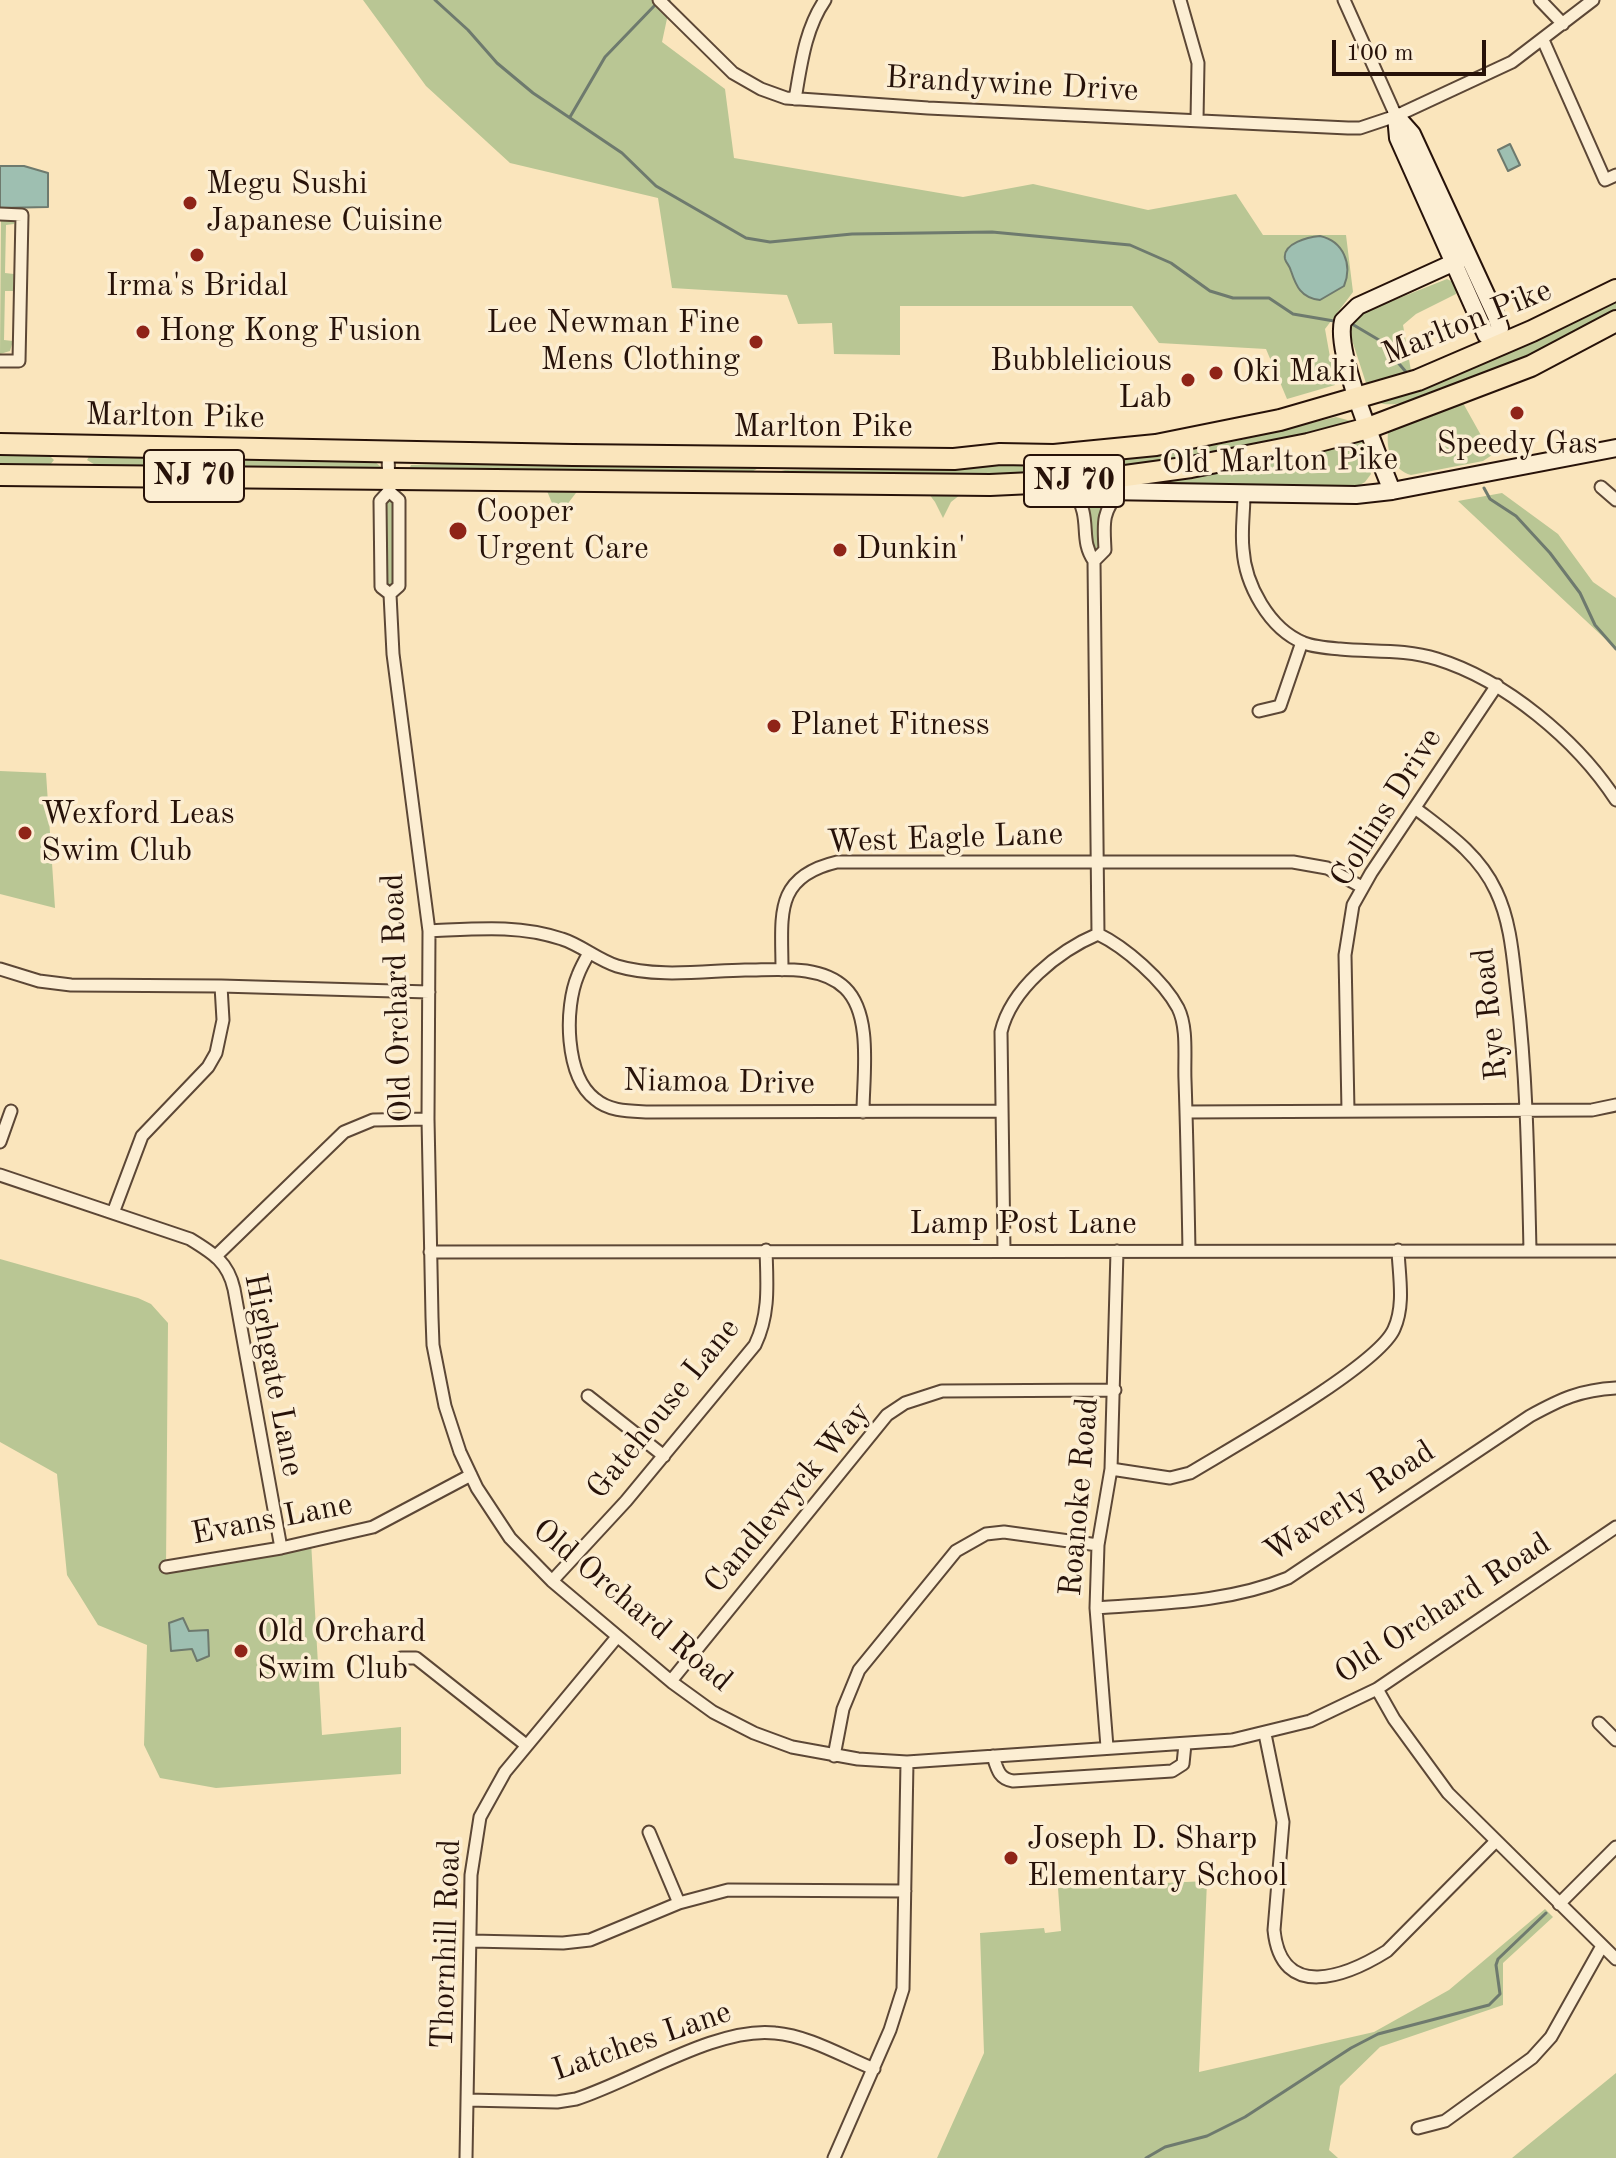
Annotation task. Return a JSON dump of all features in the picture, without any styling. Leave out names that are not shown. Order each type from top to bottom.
[{"type":"highway","name":"Marlton Pike","points":[[0,444],[797,458],[954,459],[1000,454],[1054,455],[1156,445],[1280,420],[1357,398],[1418,380],[1616,290]]},
{"type":"highway","name":"Marlton Pike","points":[[0,475],[389,484],[747,481],[990,485],[1096,480],[1191,467],[1308,444],[1368,428],[1531,366],[1616,321]]},
{"type":"highway","points":[[747,481],[770,464],[797,458]]},
{"type":"street","name":"Brandywine Drive","points":[[659,0],[733,73],[761,89],[795,99],[1348,128],[1360,128],[1396,116],[1512,62],[1593,0]]},
{"type":"street","points":[[795,99],[807,39],[825,0]]},
{"type":"street","points":[[1180,0],[1198,63],[1197,120]]},
{"type":"street","points":[[1344,0],[1396,116],[1398,138],[1460,259],[1486,335],[1498,344]]},
{"type":"street","points":[[1540,0],[1563,24]]},
{"type":"street","points":[[1543,40],[1605,180],[1616,175]]},
{"type":"street","points":[[0,214],[22,215],[19,361],[0,361]]},
{"type":"street","points":[[1392,491],[1357,398],[1341,333],[1346,315],[1358,306],[1460,259]]},
{"type":"street","name":"Old Marlton Pike","points":[[990,485],[1074,492],[1356,495],[1392,491],[1616,448]]},
{"type":"street","name":"Old Orchard Road","points":[[388,452],[389,484],[380,501],[381,587],[390,594],[393,654],[429,931],[428,1119],[433,1345],[454,1436],[471,1475],[510,1538],[552,1581],[671,1681],[713,1712],[740,1727],[792,1747],[834,1756],[907,1762],[1232,1740],[1310,1721],[1377,1689],[1616,1527]]},
{"type":"street","name":"Old Orchard Road","points":[[389,484],[399,500],[399,586],[390,594]]},
{"type":"street","points":[[1601,487],[1616,500]]},
{"type":"street","points":[[1074,492],[1083,505],[1086,550],[1094,561],[1098,934]]},
{"type":"street","points":[[1094,561],[1105,550],[1104,516],[1119,493]]},
{"type":"street","points":[[1244,494],[1243,549],[1252,587],[1271,617],[1302,642],[1341,649],[1392,651],[1433,657],[1497,685],[1523,703],[1578,753],[1616,800]]},
{"type":"street","points":[[1259,711],[1280,706],[1302,642]]},
{"type":"street","name":"Collins Drive","points":[[1348,1111],[1345,955],[1353,905],[1497,685]]},
{"type":"street","name":"Rye Road","points":[[1415,808],[1460,843],[1480,865],[1496,890],[1505,915],[1525,1066],[1530,1250]]},
{"type":"street","name":"West Eagle Lane","points":[[782,970],[782,905],[789,889],[800,876],[816,867],[837,862],[1309,863],[1327,868],[1362,887]]},
{"type":"street","points":[[429,931],[525,929],[564,940],[616,966],[647,971],[819,972],[845,988],[855,1000],[864,1029],[863,1112]]},
{"type":"street","points":[[1004,1251],[1001,1032],[1011,1005],[1039,974],[1076,944],[1098,934]]},
{"type":"street","points":[[1098,934],[1116,943],[1134,959],[1179,1009],[1183,1024],[1189,1251]]},
{"type":"street","name":"Niamoa Drive","points":[[589,953],[577,976],[572,998],[571,1048],[577,1076],[597,1101],[611,1108],[628,1111],[1002,1111]]},
{"type":"street","points":[[0,969],[39,981],[71,985],[429,992]]},
{"type":"street","points":[[113,1213],[142,1136],[208,1067],[216,1053],[223,1020],[221,986]]},
{"type":"street","points":[[1186,1112],[1592,1110],[1616,1105]]},
{"type":"street","points":[[0,1142],[11,1111]]},
{"type":"street","points":[[217,1255],[344,1132],[373,1120],[428,1119]]},
{"type":"street","name":"Highgate Lane","points":[[0,1175],[190,1239],[217,1255],[229,1271],[234,1289],[281,1548]]},
{"type":"street","name":"Gatehouse Lane","points":[[552,1581],[664,1456],[755,1345],[767,1311],[766,1250]]},
{"type":"street","points":[[1111,1469],[1170,1478],[1190,1473],[1362,1363],[1388,1340],[1395,1327],[1401,1307],[1398,1250]]},
{"type":"street","name":"Roanoke Road","points":[[1107,1747],[1096,1608],[1098,1545],[1111,1469],[1117,1251]]},
{"type":"street","name":"Lamp Post Lane","points":[[430,1252],[1616,1251]]},
{"type":"street","name":"Waverly Road","points":[[1096,1608],[1196,1601],[1256,1591],[1288,1578],[1530,1416],[1566,1396],[1616,1388]]},
{"type":"street","name":"Candlewyck Way","points":[[671,1681],[887,1415],[905,1403],[942,1391],[1115,1390]]},
{"type":"street","points":[[588,1396],[664,1456]]},
{"type":"street","name":"Evans Lane","points":[[166,1567],[281,1548],[373,1527],[471,1475]]},
{"type":"street","points":[[834,1756],[843,1709],[859,1670],[956,1551],[986,1534],[1004,1532],[1098,1545]]},
{"type":"street","name":"Thornhill Road","points":[[466,2158],[472,1865],[480,1817],[494,1788],[526,1745],[617,1637]]},
{"type":"street","points":[[401,1658],[416,1658],[526,1745]]},
{"type":"street","points":[[1377,1689],[1394,1719],[1448,1793],[1616,1959]]},
{"type":"street","points":[[1599,1723],[1616,1740]]},
{"type":"street","points":[[1265,1734],[1283,1822],[1274,1930],[1282,1959],[1295,1971],[1309,1977],[1325,1978],[1365,1965],[1387,1951],[1496,1841]]},
{"type":"street","points":[[993,1756],[999,1773],[1005,1780],[1013,1781],[1172,1771],[1183,1764],[1185,1744]]},
{"type":"street","points":[[834,2158],[897,2013],[903,1989],[907,1762]]},
{"type":"street","points":[[649,1832],[679,1903]]},
{"type":"street","points":[[1559,1904],[1616,1847]]},
{"type":"street","points":[[471,1941],[563,1943],[590,1940],[679,1903],[728,1890],[905,1891]]},
{"type":"street","points":[[1418,2128],[1445,2121],[1532,2058],[1551,2037],[1602,1946]]},
{"type":"street","name":"Latches Lane","points":[[467,2100],[557,2102],[576,2099],[722,2038],[752,2033],[773,2032],[796,2037],[874,2069]]},
{"type":"green space","points":[[363,0],[671,0],[662,42],[725,89],[734,158],[963,197],[1033,184],[1148,210],[1236,194],[1263,235],[1346,235],[1353,292],[1325,329],[1335,385],[1287,399],[1266,349],[1159,343],[1132,306],[900,306],[900,355],[834,354],[832,323],[798,324],[787,295],[672,288],[658,198],[510,163],[426,86]]},
{"type":"green space","points":[[1,220],[15,220],[14,224],[6,225],[5,273],[14,274],[13,291],[5,291],[4,340],[13,341],[10,351],[0,354]]},
{"type":"green space","points":[[1447,279],[1455,283],[1456,294],[1416,314],[1403,325],[1411,371],[1366,383],[1349,331],[1359,314]]},
{"type":"green space","points":[[1616,299],[1616,311],[1496,369],[1426,397],[1398,404],[1380,403],[1459,375]]},
{"type":"green space","points":[[1463,403],[1492,455],[1483,461],[1411,475],[1395,464],[1388,446],[1388,433],[1398,426]]},
{"type":"green space","points":[[1336,417],[1351,421],[1246,448],[1158,463],[1071,473],[975,479],[770,474],[785,470],[1056,465],[1136,458],[1232,442]]},
{"type":"green space","points":[[1361,439],[1371,474],[1360,485],[1122,486],[1221,471]]},
{"type":"green space","points":[[0,454],[48,454],[54,460],[50,465],[0,465]]},
{"type":"green space","points":[[90,455],[372,459],[382,468],[97,466],[87,460]]},
{"type":"green space","points":[[572,461],[763,465],[747,475],[409,469],[411,465]]},
{"type":"green space","points":[[534,478],[579,489],[569,502],[561,525],[547,491]]},
{"type":"green space","points":[[926,490],[965,491],[951,502],[943,518]]},
{"type":"green space","points":[[389,491],[399,500],[399,586],[390,594],[381,587],[380,501]]},
{"type":"green space","points":[[1074,493],[1119,493],[1109,511],[1105,544],[1094,561]]},
{"type":"green space","points":[[1502,493],[1558,534],[1593,582],[1616,598],[1616,649],[1458,501]]},
{"type":"green space","name":"Wexford Leas Swim Club","points":[[0,771],[46,773],[55,908],[0,894]]},
{"type":"green space","points":[[0,1259],[138,1298],[151,1304],[168,1323],[166,1567],[311,1541],[322,1735],[401,1727],[401,1774],[216,1788],[160,1778],[144,1745],[147,1645],[98,1625],[67,1575],[57,1474],[0,1442]]},
{"type":"green space","points":[[1207,1881],[1199,2072],[1374,2032],[1449,1990],[1545,1909],[1553,1917],[1503,1963],[1503,2005],[1380,2047],[1340,2086],[1329,2150],[1338,2158],[937,2158],[984,2053],[980,1933],[1044,1928],[1045,1933],[1061,1931],[1058,1888]]},
{"type":"green space","points":[[1616,2073],[1616,2158],[1512,2158]]},
{"type":"shaded area","points":[[1510,144],[1520,165],[1508,171],[1498,150]]},
{"type":"shaded area","points":[[0,166],[24,166],[48,173],[48,207],[0,208]]},
{"type":"shaded area","points":[[1320,236],[1340,248],[1347,270],[1344,286],[1320,300],[1308,297],[1300,290],[1285,253],[1303,239]]},
{"type":"shaded area","points":[[183,1618],[189,1631],[208,1630],[209,1656],[197,1661],[192,1649],[171,1651],[169,1623]]},
{"type":"waterway","points":[[435,0],[468,30],[497,63],[533,93],[622,153],[656,186],[746,238],[770,242],[852,234],[992,232],[1130,245],[1171,263],[1210,291],[1233,298],[1269,298],[1293,314],[1334,321]]},
{"type":"waterway","points":[[570,117],[605,57],[657,3]]},
{"type":"waterway","points":[[1352,324],[1379,340],[1406,372]]},
{"type":"waterway","points":[[1484,488],[1490,499],[1516,516],[1550,553],[1580,593],[1595,625],[1616,649]]},
{"type":"waterway","points":[[1146,2158],[1165,2147],[1207,2136],[1245,2117],[1351,2048],[1378,2034],[1489,2005],[1500,1994],[1498,1959],[1546,1913]]},
{"type":"place","name":"Megu Sushi Japanese Cuisine","points":[[190,203]]},
{"type":"place","name":"Irma's Bridal","points":[[197,255]]},
{"type":"place","name":"Hong Kong Fusion","points":[[143,332]]},
{"type":"place","name":"Lee Newman Fine Mens Clothing","points":[[756,342]]},
{"type":"place","name":"Oki Maki","points":[[1216,373]]},
{"type":"place","name":"Bubblelicious Lab","points":[[1188,380]]},
{"type":"place","name":"Speedy Gas","points":[[1517,413]]},
{"type":"place","name":"Cooper Urgent Care","points":[[458,531]]},
{"type":"place","name":"Dunkin'","points":[[840,550]]},
{"type":"place","name":"Planet Fitness","points":[[774,726]]},
{"type":"place","name":"Wexford Leas Swim Club","points":[[25,833]]},
{"type":"place","name":"Old Orchard Swim Club","points":[[241,1651]]},
{"type":"place","name":"Joseph D. Sharp Elementary School","points":[[1011,1858]]}]
